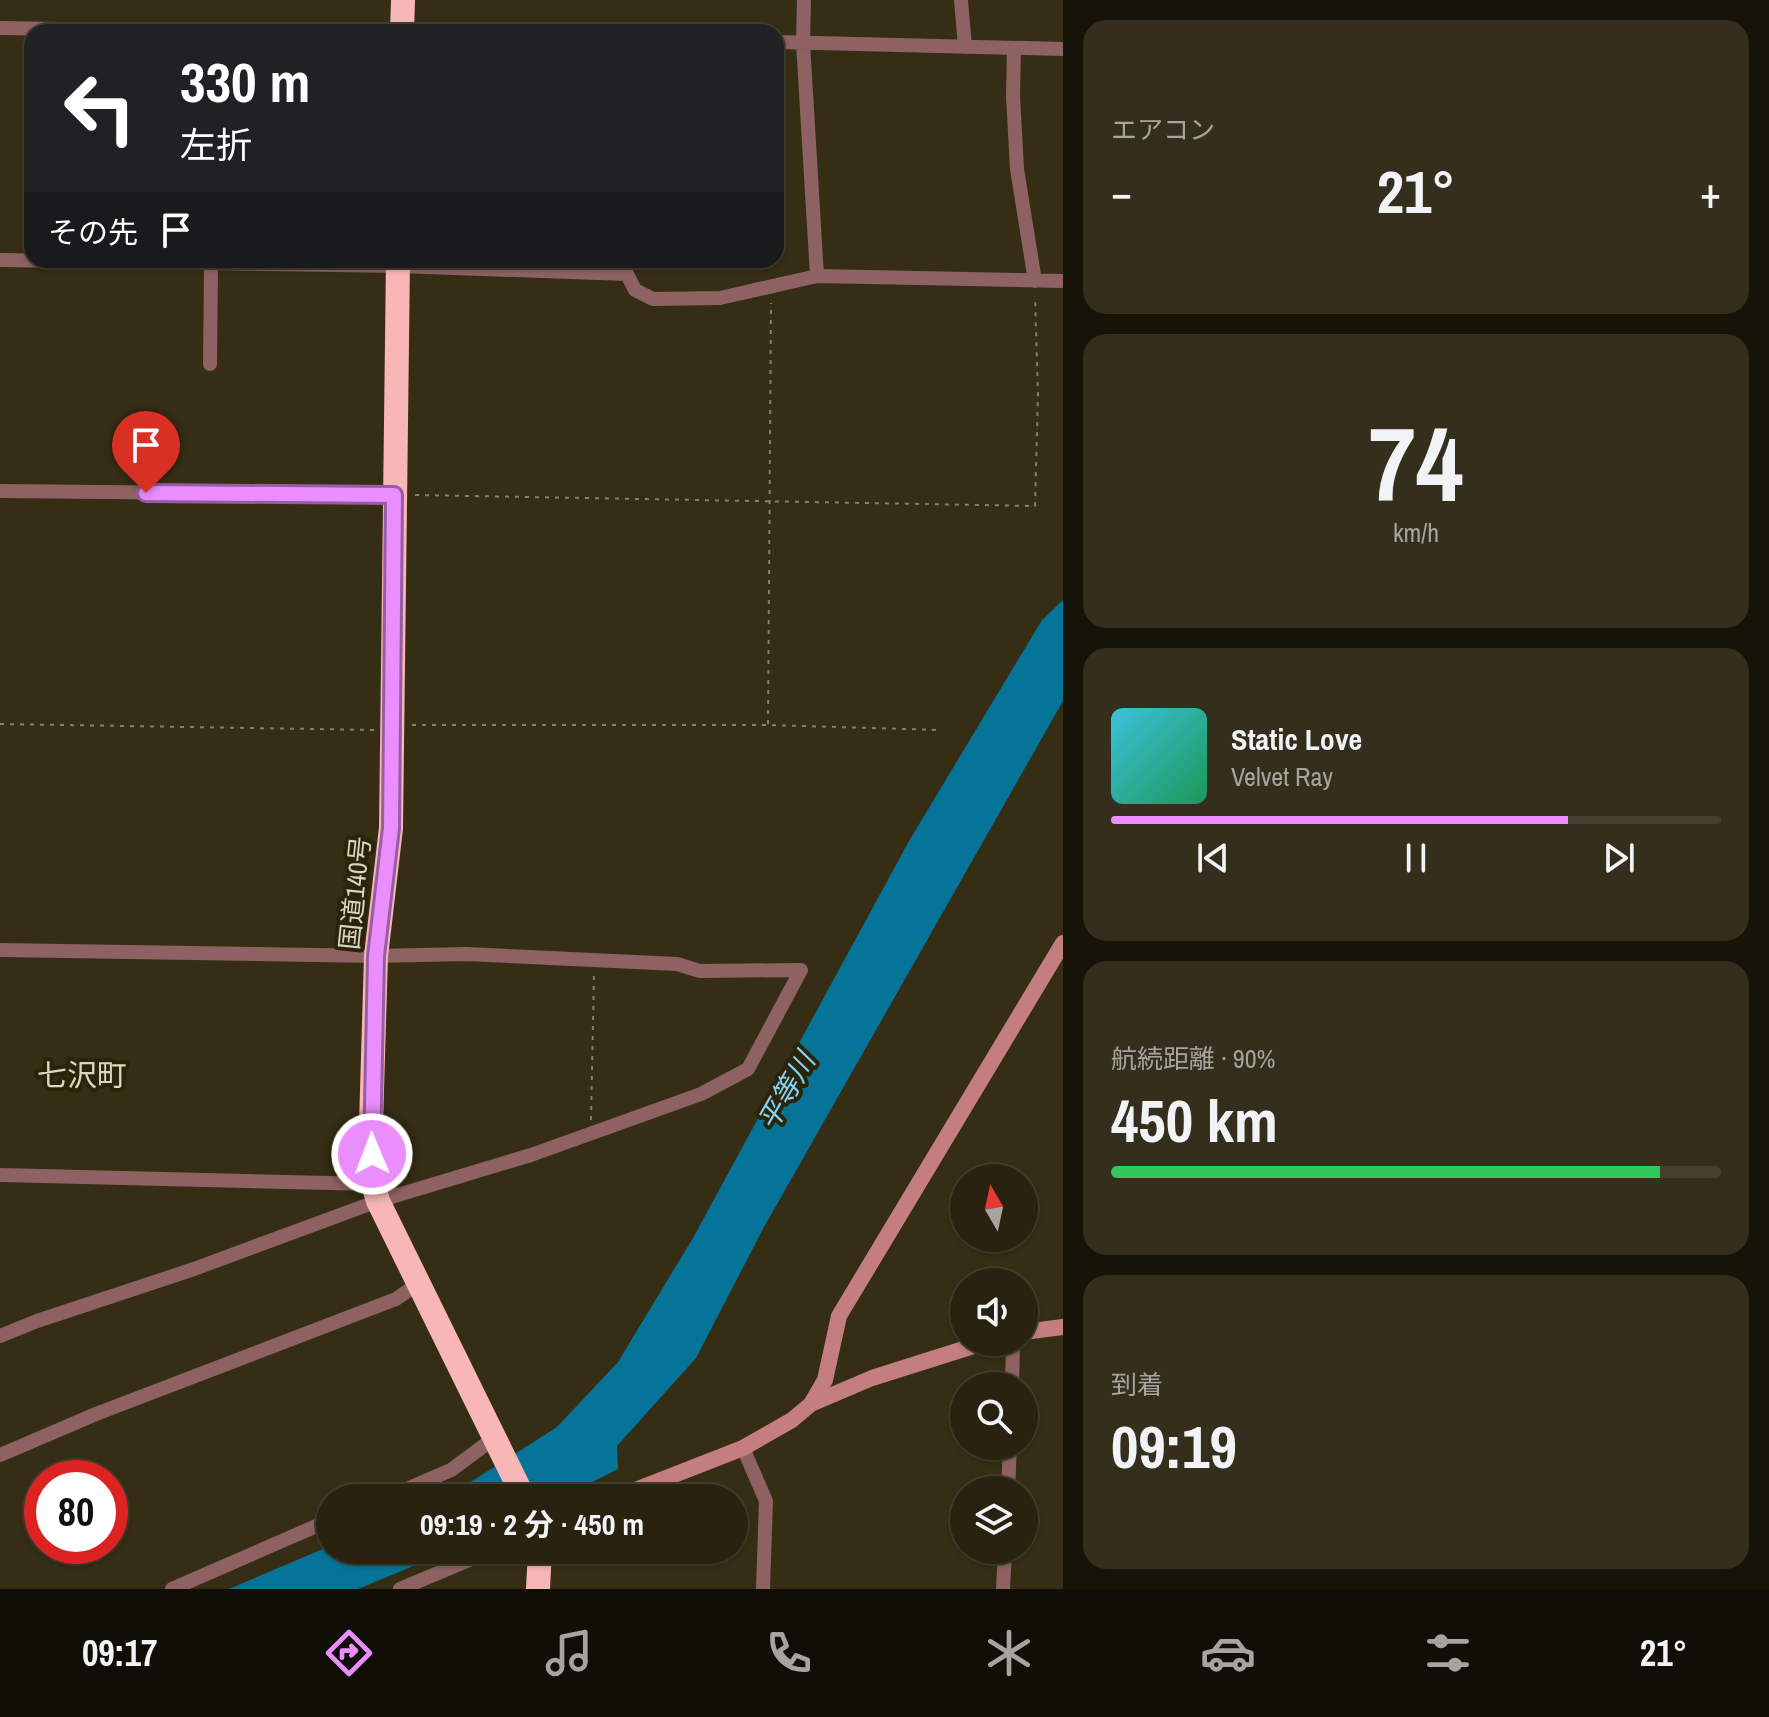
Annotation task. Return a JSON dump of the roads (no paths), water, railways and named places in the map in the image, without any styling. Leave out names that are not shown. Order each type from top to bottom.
[{"type":"highway","points":[[402,24],[403,0]]},
{"type":"highway","name":"国道140号","points":[[398,268],[391,828],[376,956],[371,1124],[375,1192],[517,1484]]},
{"type":"highway","points":[[538,1589],[539,1564]]},
{"type":"street","points":[[804,0],[803,43],[817,276]]},
{"type":"street","points":[[961,0],[965,47]]},
{"type":"street","points":[[0,28],[24,28]]},
{"type":"street","points":[[784,42],[1063,49]]},
{"type":"street","points":[[1014,48],[1017,169],[1035,281]]},
{"type":"street","points":[[0,260],[24,260]]},
{"type":"street","points":[[210,364],[211,268]]},
{"type":"street","points":[[502,268],[627,274],[635,290],[653,299],[720,298],[817,276],[1063,281]]},
{"type":"street","points":[[0,491],[394,495]]},
{"type":"street","points":[[811,1404],[825,1380],[839,1316],[1063,943]]},
{"type":"street","points":[[0,950],[376,956],[466,954],[677,964],[700,971],[801,970],[748,1069],[701,1094],[531,1155],[375,1192],[194,1269],[0,1336]]},
{"type":"street","points":[[0,1175],[375,1192]]},
{"type":"street","points":[[0,1455],[96,1414],[396,1299],[418,1284]]},
{"type":"street","points":[[1038,1330],[1063,1327]]},
{"type":"street","points":[[651,1484],[743,1448],[792,1420],[811,1404],[872,1378],[950,1353]]},
{"type":"street","points":[[418,1484],[451,1470],[494,1441]]},
{"type":"street","points":[[743,1448],[766,1501],[763,1589]]},
{"type":"street","points":[[172,1589],[316,1526]]},
{"type":"street","points":[[400,1589],[460,1564]]},
{"type":"street","points":[[1003,1589],[1004,1564]]},
{"type":"water","name":"平等川","points":[[1063,600],[1063,701],[764,1227],[696,1358],[617,1446],[618,1469],[589,1484],[467,1484],[557,1427],[618,1362],[693,1238],[909,841],[1042,620]]},
{"type":"water","points":[[316,1552],[316,1564],[418,1564],[358,1589],[229,1589]]},
{"type":"district","name":"七沢町","points":[[82,1076]]}]
